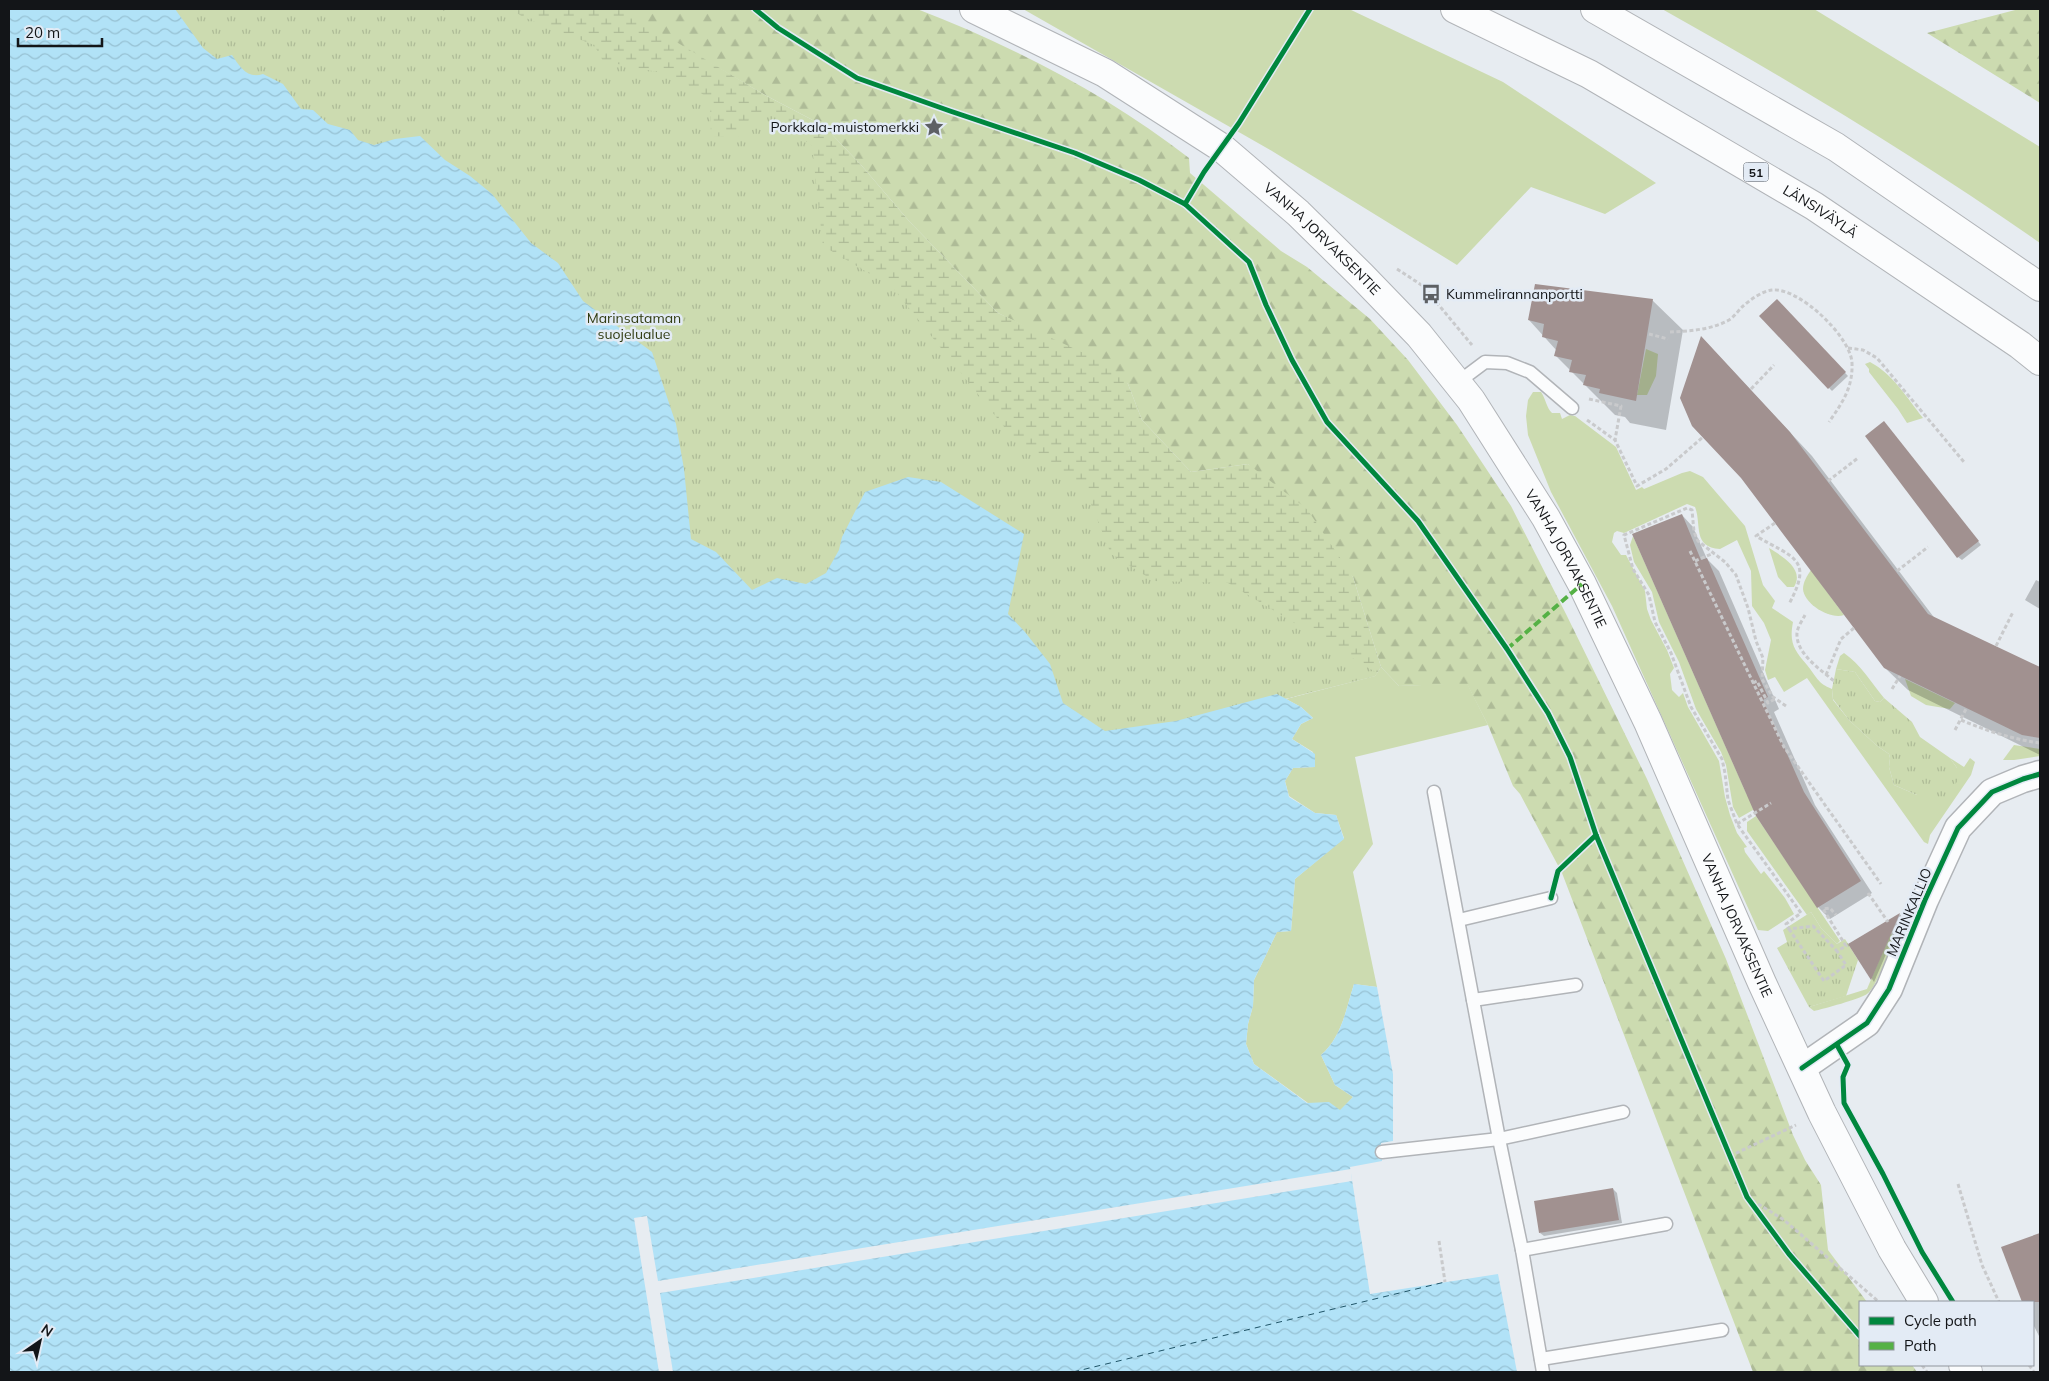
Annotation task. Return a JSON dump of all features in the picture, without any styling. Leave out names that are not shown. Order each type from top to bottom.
[{"type":"main road","name":"VANHA JORVAKSENTIE","points":[[974,9],[1105,73],[1222,148],[1298,214],[1361,275],[1418,335],[1471,400],[1546,518],[1582,584],[1648,722],[1762,984],[1822,1113],[1892,1249],[1923,1301]]},
{"type":"main road","name":"LÄNSIVÄYLÄ","points":[[1456,9],[1589,74],[1814,206],[2020,345],[2040,361]]},
{"type":"main road","points":[[1595,9],[1836,147],[2040,287]]},
{"type":"street","name":"MARINKALLIO","points":[[1802,1068],[1867,1023],[1889,989],[1925,900],[1958,828],[1992,792],[2040,774]]},
{"type":"lane","points":[[1457,383],[1485,362],[1507,364],[1530,372],[1572,408]]},
{"type":"lane","points":[[1434,792],[1474,1000],[1498,1139],[1522,1250],[1543,1372]]},
{"type":"lane","points":[[1459,920],[1552,898]]},
{"type":"lane","points":[[1474,1000],[1576,985]]},
{"type":"lane","points":[[1382,1152],[1498,1139],[1623,1112]]},
{"type":"lane","points":[[1522,1250],[1666,1224]]},
{"type":"lane","points":[[1541,1359],[1722,1330]]},
{"type":"path","points":[[1670,332],[1716,326],[1730,319],[1743,306],[1764,292],[1773,290],[1782,291],[1811,307],[1840,333],[1848,348],[1852,363],[1849,392],[1829,422]]},
{"type":"path","points":[[1649,334],[1668,339]]},
{"type":"path","points":[[1848,348],[1863,350],[1876,358],[1964,462]]},
{"type":"path","points":[[1750,389],[1774,365]]},
{"type":"path","points":[[1615,440],[1621,406],[1577,397],[1572,408],[1603,433],[1615,440],[1637,486],[1666,469],[1703,437]]},
{"type":"path","points":[[1828,481],[1858,458]]},
{"type":"path","points":[[1786,706],[1776,699],[1762,679],[1763,658],[1736,575],[1726,562],[1698,541],[1694,532],[1692,510],[1687,508],[1624,535],[1633,569],[1648,596],[1655,622],[1671,653],[1691,708],[1722,759],[1728,800],[1737,824],[1801,913],[1786,924],[1789,929],[1824,981],[1846,965],[1837,951],[1813,926],[1789,929]]},
{"type":"path","points":[[1775,523],[1756,536],[1795,559],[1801,571],[1800,585],[1789,604]]},
{"type":"path","points":[[1896,571],[1928,547]]},
{"type":"path","points":[[1690,551],[1784,746],[1881,884]]},
{"type":"path","points":[[1695,561],[1714,553]]},
{"type":"path","points":[[1996,646],[2013,612]]},
{"type":"path","points":[[1805,615],[1799,626],[1797,637],[1799,643],[1818,668],[1834,681]]},
{"type":"path","points":[[1826,675],[1841,639],[1854,628]]},
{"type":"path","points":[[1892,688],[1900,676]]},
{"type":"path","points":[[1753,683],[1757,681],[1768,703],[1776,699]]},
{"type":"path","points":[[1955,730],[1966,709]]},
{"type":"path","points":[[1961,720],[1986,731],[2040,744]]},
{"type":"path","points":[[1737,824],[1770,803]]},
{"type":"path","points":[[1836,916],[1830,908],[1823,910],[1846,946],[1837,951]]},
{"type":"path","points":[[1730,1156],[1796,1125]]},
{"type":"path","points":[[1727,1147],[1734,1164]]},
{"type":"path","points":[[1958,1184],[1982,1264],[1999,1301]]},
{"type":"path","points":[[1744,1189],[1747,1197],[1758,1211]]},
{"type":"path","points":[[1747,1197],[1784,1220],[1878,1301]]},
{"type":"path","points":[[1439,1241],[1445,1282]]},
{"type":"green space","name":"Marinsataman suojelualue","points":[[9,9],[623,10],[765,95],[824,126],[862,166],[909,221],[998,313],[1105,363],[1128,384],[1142,420],[1191,472],[1248,464],[1307,509],[1353,577],[1381,667],[1375,676],[1058,756]]},
{"type":"green space","name":"Marinsataman suojelualue","points":[[83,9],[426,9],[440,12],[450,9],[511,9],[523,17],[594,45],[603,61],[672,75],[710,99],[711,136],[738,137],[751,117],[770,112],[812,146],[823,246],[892,287],[1017,443],[1086,492],[1111,554],[1154,581],[1228,583],[1377,673],[1375,676],[881,801]]},
{"type":"green space","points":[[618,9],[917,9],[952,23],[1059,74],[1093,93],[1158,135],[1189,158],[1190,173],[1281,251],[1307,267],[1370,319],[1408,360],[1457,425],[1511,506],[1647,779],[1726,959],[1793,1135],[1805,1160],[1821,1185],[1828,1250],[1866,1301],[1859,1301],[1859,1366],[1913,1366],[1917,1372],[1753,1372],[1562,873],[1520,794],[1513,786],[1488,725],[1467,684],[1399,686],[1381,667],[1353,577],[1248,464],[1191,472],[1142,420],[1128,384],[1048,338],[998,313],[909,221],[862,166],[824,126],[765,95]]},
{"type":"green space","points":[[1023,9],[1349,9],[1503,82],[1656,183],[1605,214],[1531,187],[1457,265],[1272,151]]},
{"type":"green space","points":[[1662,9],[1814,9],[2040,147],[2040,243],[1994,211],[1854,121]]},
{"type":"green space","points":[[2019,9],[2040,9],[2040,103],[1927,33]]},
{"type":"green space","points":[[1646,349],[1658,354],[1656,376],[1647,395],[1637,395]]},
{"type":"green space","points":[[1870,362],[1893,380],[1923,418],[1907,423],[1869,372],[1865,364]]},
{"type":"green space","points":[[1533,392],[1541,392],[1552,413],[1560,413],[1562,419],[1570,415],[1575,416],[1616,447],[1636,490],[1642,487],[1644,489],[1690,471],[1703,477],[1745,526],[1763,585],[1775,601],[1772,608],[1793,622],[1792,641],[1799,655],[1820,682],[1832,689],[1833,700],[1849,720],[1876,745],[1889,754],[1889,767],[1894,785],[1917,795],[1957,768],[1950,758],[1964,767],[1970,758],[1975,762],[1971,775],[1930,835],[1928,844],[1924,842],[1807,678],[1784,692],[1775,677],[1768,680],[1765,670],[1771,640],[1764,623],[1752,606],[1751,571],[1737,540],[1720,549],[1705,544],[1700,534],[1695,507],[1687,504],[1624,533],[1617,531],[1614,533],[1612,542],[1621,555],[1626,555],[1645,591],[1647,609],[1651,620],[1674,668],[1670,674],[1672,690],[1679,697],[1683,693],[1688,707],[1719,761],[1730,815],[1737,833],[1747,847],[1744,848],[1745,852],[1761,874],[1764,871],[1785,898],[1794,914],[1768,931],[1758,930],[1612,606],[1551,492],[1528,435],[1526,416],[1528,400]]},
{"type":"green space","points":[[1633,536],[1747,795],[1760,806],[1739,818],[1733,807],[1726,765],[1721,752],[1696,709],[1679,662],[1659,622],[1652,592],[1634,562],[1630,545]]},
{"type":"green space","points":[[1769,548],[1786,559],[1794,569],[1797,574],[1797,580],[1794,587],[1787,587],[1778,577]]},
{"type":"green space","points":[[1811,570],[1844,615],[1832,615],[1819,610],[1804,595],[1803,586]]},
{"type":"green space","points":[[1844,653],[1861,668],[1884,698],[1880,702],[1875,701],[1855,672],[1836,669],[1840,656]]},
{"type":"green space","points":[[1381,667],[1399,686],[1467,683],[1488,725],[1355,757],[1373,844],[1353,872],[1377,987],[1354,984],[1339,1031],[1321,1055],[1335,1085],[1353,1097],[1340,1111],[1329,1103],[1308,1103],[1254,1064],[1246,1044],[1248,1024],[1253,1006],[1254,980],[1277,932],[1291,931],[1295,879],[1344,838],[1336,815],[1315,813],[1289,796],[1285,781],[1293,768],[1315,767],[1313,752],[1292,739],[1301,724],[1313,718],[1301,707],[1286,699],[1375,676]]},
{"type":"green space","points":[[1836,669],[1855,672],[1875,701],[1880,702],[1884,698],[1912,722],[1920,737],[1950,758],[1957,768],[1958,780],[1940,809],[1917,795],[1894,785],[1889,767],[1889,754],[1876,745],[1849,720],[1833,699],[1832,689]]},
{"type":"green space","points":[[1905,679],[1955,703],[1950,709],[1926,705],[1911,696]]},
{"type":"green space","points":[[2014,745],[2040,749],[2040,756],[2003,760]]},
{"type":"green space","points":[[1756,816],[1840,941],[1837,944],[1821,928],[1811,912],[1807,915],[1747,831],[1747,822]]},
{"type":"green space","points":[[1811,912],[1821,928],[1837,944],[1845,939],[1858,960],[1846,996],[1809,1007],[1777,948],[1787,942],[1783,930]]},
{"type":"green space","points":[[1891,932],[1894,942],[1878,978],[1867,994],[1814,1011],[1809,1007],[1867,989]]},
{"type":"water","points":[[9,9],[175,9],[203,48],[217,59],[232,55],[241,68],[248,73],[253,75],[263,74],[283,84],[301,109],[313,110],[328,124],[350,130],[358,140],[374,145],[395,139],[420,136],[445,160],[470,176],[492,194],[531,243],[558,263],[583,301],[652,352],[676,424],[684,469],[691,539],[716,552],[752,590],[777,578],[806,584],[826,573],[839,550],[842,537],[865,492],[908,477],[941,482],[1024,534],[1008,614],[1050,664],[1063,703],[1105,731],[1176,721],[1277,694],[1301,707],[1313,718],[1301,724],[1292,739],[1315,754],[1315,767],[1293,768],[1285,781],[1289,797],[1315,813],[1336,815],[1344,839],[1295,879],[1291,931],[1277,932],[1254,980],[1253,1006],[1248,1024],[1246,1044],[1254,1064],[1307,1103],[1329,1102],[1340,1110],[1353,1097],[1335,1085],[1321,1055],[1339,1031],[1354,984],[1377,987],[1393,1074],[1393,1141],[1381,1143],[1382,1161],[1350,1167],[1370,1294],[1498,1274],[1517,1372],[9,1372]]},
{"type":"pier","points":[[1351,1169],[1352,1181],[660,1293],[673,1372],[659,1372],[634,1218],[647,1216],[658,1281]]},
{"type":"building","points":[[1535,284],[1653,299],[1636,401],[1599,393],[1600,389],[1583,385],[1586,375],[1569,372],[1572,360],[1554,356],[1558,341],[1542,337],[1544,324],[1528,320]]},
{"type":"building","points":[[1777,299],[1846,372],[1828,389],[1759,316]]},
{"type":"building","points":[[1701,336],[1790,432],[1928,614],[2040,667],[2040,738],[2022,735],[1884,668],[1741,478],[1692,426],[1680,398]]},
{"type":"building","points":[[1884,421],[1979,541],[1957,558],[1865,436]]},
{"type":"building","points":[[1682,514],[1701,560],[1707,558],[1768,697],[1763,700],[1804,792],[1861,881],[1817,908],[1756,816],[1632,534]]},
{"type":"building","points":[[1900,913],[1871,980],[1848,944]]},
{"type":"building","points":[[1613,1188],[1619,1220],[1539,1233],[1534,1201]]},
{"type":"building","points":[[2040,1233],[2040,1302],[2022,1301],[2001,1247]]},
{"type":"ferry route","points":[[1073,1372],[1445,1282]]},
{"type":"marked path","points":[[1507,649],[1582,584]]},
{"type":"cycle path","points":[[755,9],[778,28],[857,78],[1075,153],[1139,180],[1185,204],[1249,262],[1266,305],[1292,360],[1327,422],[1418,521],[1507,649],[1548,713],[1570,757],[1596,835],[1747,1197],[1789,1254],[1859,1335]]},
{"type":"cycle path","points":[[1185,204],[1204,172],[1239,123],[1310,9]]},
{"type":"cycle path","points":[[1802,1068],[1867,1023],[1889,989],[1925,900],[1958,828],[1992,792],[2040,774]]},
{"type":"cycle path","points":[[1551,898],[1558,871],[1596,835]]},
{"type":"cycle path","points":[[1837,1045],[1848,1065],[1843,1077],[1844,1103],[1883,1174],[1922,1252],[1952,1301]]},
{"type":"place","name":"Porkkala-muistomerkki","points":[[934,127]]},
{"type":"place","name":"Kummelirannanportti","points":[[1431,294]]}]
